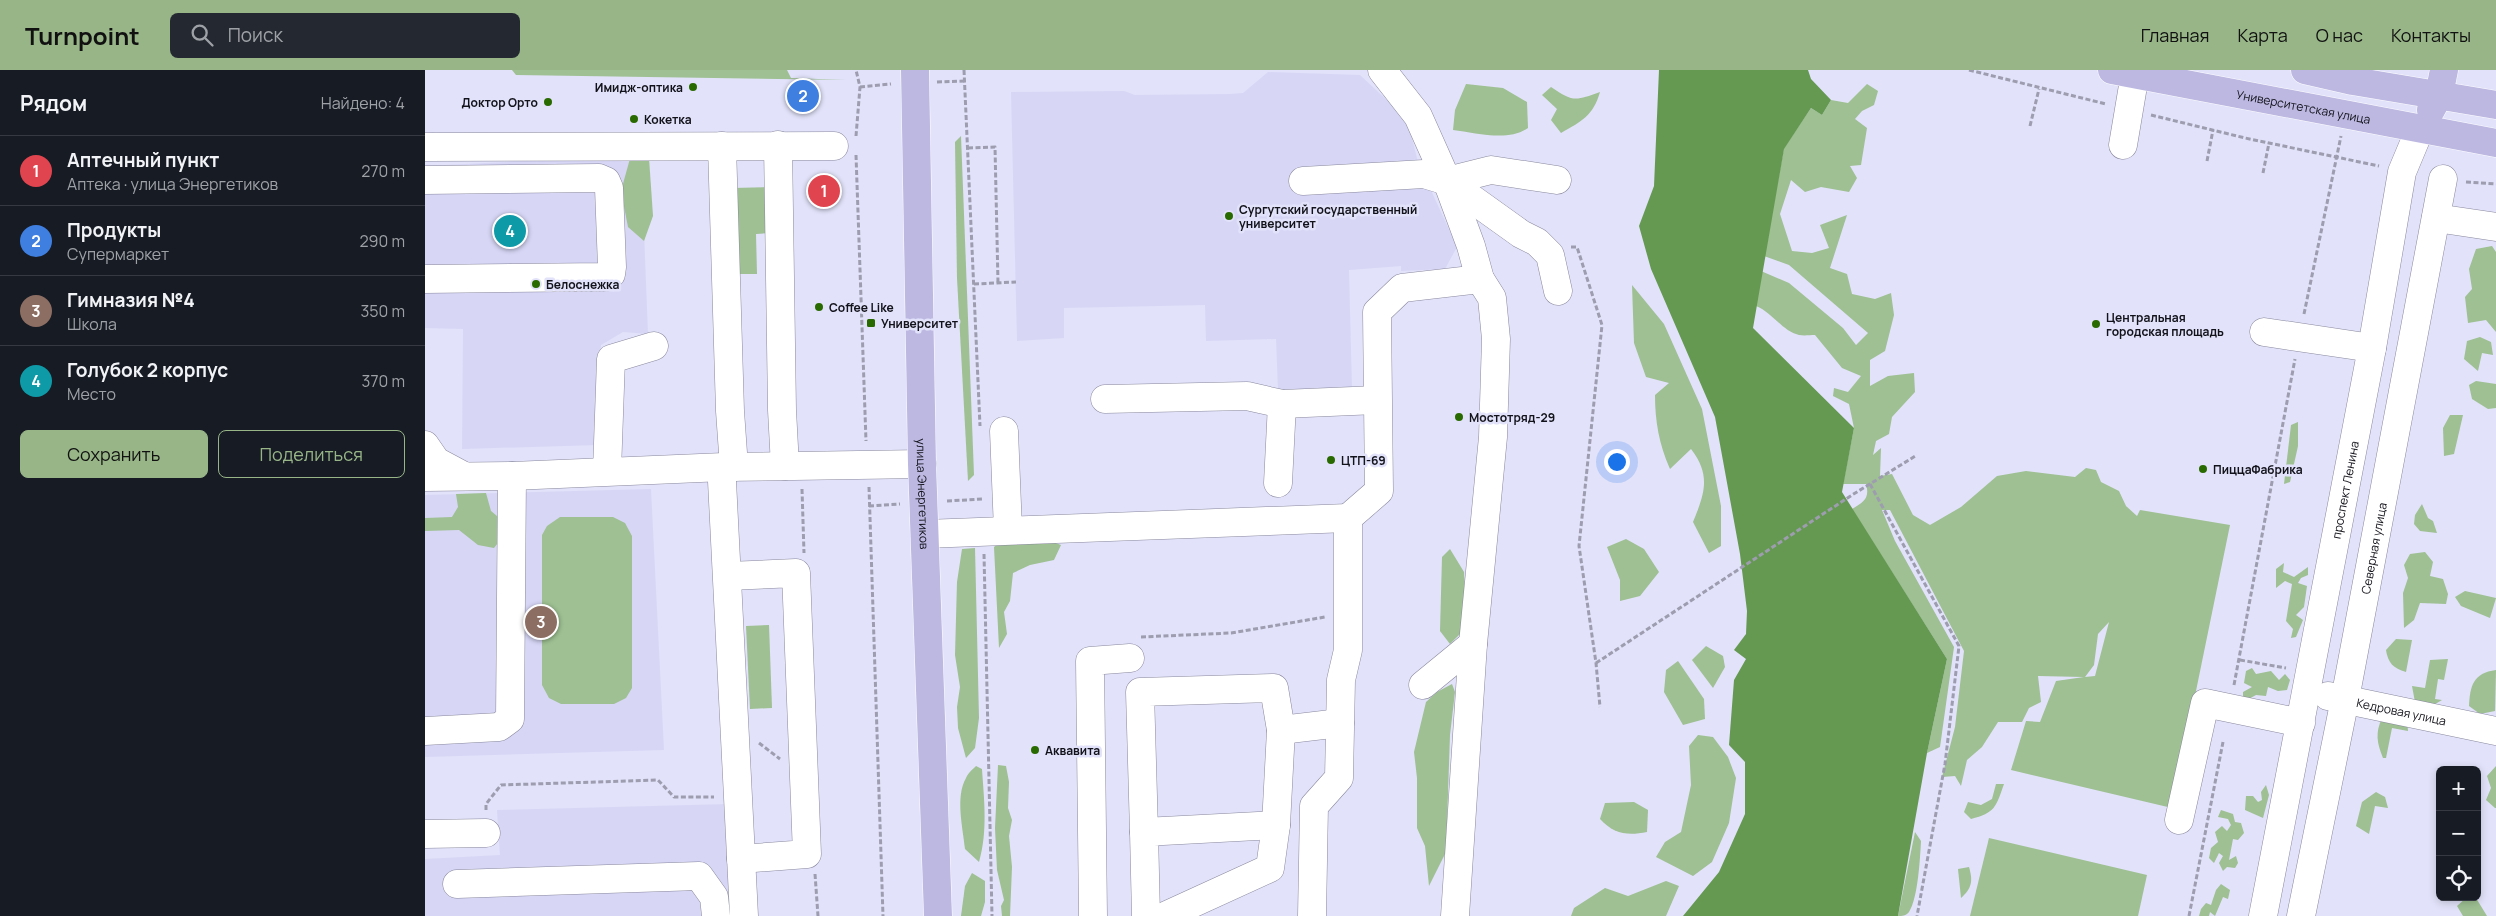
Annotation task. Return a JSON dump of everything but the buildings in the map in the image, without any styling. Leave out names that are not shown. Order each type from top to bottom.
[{"type":"main road","name":"улица Энергетиков","points":[[915,70],[922,464],[938,916]]},
{"type":"main road","points":[[2305,70],[2353,81],[2441,82],[2496,105]]},
{"type":"main road","name":"Университетская улица","points":[[2123,72],[2496,142]]},
{"type":"main road","points":[[2441,82],[2448,134]]},
{"type":"main road","name":"проспект Ленина","points":[[2420,129],[2441,82]]},
{"type":"street","points":[[1381,70],[1417,116],[1447,181],[1471,246],[1480,279],[1492,298],[1496,339],[1493,437],[1473,644],[1455,916]]},
{"type":"street","points":[[2123,72],[2129,109],[2123,145]]},
{"type":"street","name":"проспект Ленина","points":[[2263,916],[2372,348],[2402,172],[2420,129]]},
{"type":"street","points":[[778,145],[782,410],[785,466]]},
{"type":"street","points":[[723,146],[730,411],[729,467],[722,481],[743,916]]},
{"type":"street","points":[[425,147],[834,146]]},
{"type":"street","points":[[1447,181],[1491,170],[1557,180]]},
{"type":"street","points":[[1303,180],[1424,174],[1447,181],[1529,238],[1550,255],[1558,291]]},
{"type":"street","points":[[425,180],[599,178],[606,181],[609,188],[612,267],[611,274],[605,277],[425,279]]},
{"type":"street","name":"Северная улица","points":[[2301,916],[2345,699],[2443,179]]},
{"type":"street","points":[[2436,218],[2496,227]]},
{"type":"street","points":[[1471,246],[1529,238]]},
{"type":"street","points":[[925,534],[1348,518],[1379,491],[1377,312],[1402,288],[1480,279]]},
{"type":"street","points":[[2264,332],[2372,348]]},
{"type":"street","points":[[607,471],[611,360],[654,346]]},
{"type":"street","points":[[1105,399],[1247,396],[1283,404],[1377,400]]},
{"type":"street","points":[[1278,483],[1283,404]]},
{"type":"street","points":[[1004,432],[1008,530]]},
{"type":"street","points":[[425,445],[436,461],[464,476]]},
{"type":"street","points":[[425,476],[512,476],[729,467],[922,464]]},
{"type":"street","points":[[425,731],[499,727],[510,719],[512,476]]},
{"type":"street","points":[[1312,916],[1314,806],[1339,778],[1341,680],[1348,650],[1348,518]]},
{"type":"street","points":[[727,576],[796,573],[807,854],[741,859]]},
{"type":"street","points":[[1423,685],[1473,644]]},
{"type":"street","points":[[1093,916],[1090,661],[1131,648]]},
{"type":"street","points":[[1147,916],[1140,692],[1274,688],[1281,730],[1276,825],[1270,868],[1165,916]]},
{"type":"street","name":"Кедровая улица","points":[[2307,692],[2496,731]]},
{"type":"street","points":[[2179,820],[2205,703],[2301,722]]},
{"type":"street","points":[[1281,730],[1341,723]]},
{"type":"street","points":[[1144,832],[1276,825]]},
{"type":"street","points":[[425,834],[487,833]]},
{"type":"street","points":[[457,884],[699,876],[715,897],[716,916]]},
{"type":"path","points":[[856,70],[859,87],[855,136],[869,465],[869,516],[883,916]]},
{"type":"path","points":[[1969,70],[2002,77],[2039,89],[2213,130],[2402,172]]},
{"type":"path","points":[[2030,126],[2039,89]]},
{"type":"path","points":[[2207,161],[2213,130]]},
{"type":"path","points":[[2263,173],[2269,143]]},
{"type":"path","points":[[968,148],[995,147],[998,283]]},
{"type":"path","points":[[2189,916],[2335,156]]},
{"type":"path","points":[[2443,179],[2496,184]]},
{"type":"path","points":[[1529,238],[1577,247],[1602,325],[1579,546],[1596,663],[1599,707]]},
{"type":"path","points":[[974,284],[1016,282]]},
{"type":"path","points":[[1596,663],[1851,495],[1917,455]]},
{"type":"path","points":[[1870,484],[1959,646],[1945,764],[1917,916]]},
{"type":"path","points":[[1131,648],[1348,613]]},
{"type":"path","points":[[735,725],[804,776]]},
{"type":"path","points":[[487,833],[486,804],[501,785],[658,780],[674,797],[738,797]]},
{"type":"shaded area","points":[[512,70],[787,70],[791,78],[846,80],[516,75]]},
{"type":"shaded area","points":[[1659,70],[1808,70],[1811,79],[1831,100],[1822,115],[1811,108],[1784,149],[1753,328],[1854,428],[1842,492],[1947,659],[1927,753],[1898,916],[1683,916],[1719,872],[1745,814],[1745,762],[1729,745],[1734,680],[1746,659],[1734,650],[1746,634],[1747,611],[1740,554],[1715,417],[1651,269],[1639,226],[1654,186]]},
{"type":"shaded area","name":"Сургутский государственный университет","points":[[1268,72],[1360,75],[1407,119],[1418,162],[1457,247],[1445,269],[1401,271],[1401,266],[1349,270],[1352,389],[1278,390],[1276,339],[1206,341],[1205,305],[1064,308],[1064,338],[1017,341],[1011,92],[1124,91],[1135,95],[1243,93]]},
{"type":"shaded area","points":[[1466,84],[1503,88],[1527,102],[1528,128],[1511,135],[1502,136],[1453,130],[1455,110]]},
{"type":"shaded area","points":[[1867,84],[1878,91],[1874,105],[1862,111],[1855,119],[1867,128],[1861,165],[1850,166],[1857,178],[1849,192],[1821,187],[1805,192],[1791,180],[1780,214],[1792,251],[1812,253],[1829,248],[1820,225],[1847,215],[1830,268],[1847,274],[1852,294],[1875,299],[1891,293],[1894,315],[1885,351],[1870,360],[1870,386],[1888,376],[1914,373],[1915,392],[1892,417],[1889,434],[1876,441],[1873,455],[1881,448],[1880,476],[1892,474],[1913,515],[1930,525],[1961,507],[1997,476],[2026,471],[2075,477],[2086,468],[2096,470],[2101,482],[2119,491],[2126,506],[2137,516],[2140,510],[2230,525],[2172,808],[2011,770],[2026,721],[2040,722],[2056,681],[2084,677],[2038,676],[2041,702],[2029,708],[2022,722],[1998,722],[1982,747],[1967,760],[1961,786],[1955,776],[1942,777],[1955,727],[1964,651],[1890,510],[1882,510],[1895,541],[1954,647],[1940,747],[1927,753],[1947,659],[1852,509],[1865,499],[1867,493],[1866,484],[1843,484],[1854,428],[1849,404],[1833,396],[1834,388],[1848,392],[1861,376],[1842,368],[1815,335],[1793,333],[1767,312],[1756,306],[1761,271],[1789,283],[1843,328],[1856,345],[1868,333],[1789,265],[1764,256],[1784,148],[1811,108],[1822,115],[1831,100],[1848,103]],"holes":[[[2109,622],[2095,676],[2085,677],[2094,665],[2098,634]]]},
{"type":"shaded area","points":[[1551,87],[1570,98],[1585,97],[1600,92],[1594,107],[1586,117],[1561,133],[1551,120],[1557,109],[1542,95]]},
{"type":"shaded area","points":[[961,136],[974,475],[968,481],[957,278],[955,142]]},
{"type":"shaded area","points":[[631,155],[649,158],[653,216],[644,241],[628,227],[621,191]]},
{"type":"shaded area","name":"Белоснежка","points":[[641,155],[648,334],[623,332],[601,345],[597,445],[462,449],[463,329],[425,328],[425,166]]},
{"type":"shaded area","points":[[771,187],[771,233],[756,234],[757,274],[733,274],[732,188]]},
{"type":"shaded area","points":[[2492,246],[2496,252],[2496,332],[2486,320],[2468,323],[2465,297],[2472,289],[2469,269],[2476,249]]},
{"type":"shaded area","points":[[1632,285],[1664,324],[1702,409],[1721,506],[1721,546],[1709,553],[1693,522],[1701,502],[1704,476],[1697,458],[1691,449],[1670,469],[1666,460],[1658,432],[1655,395],[1669,383],[1646,377],[1634,343]]},
{"type":"shaded area","points":[[2480,337],[2491,342],[2493,355],[2482,353],[2478,371],[2464,359],[2467,341]]},
{"type":"shaded area","points":[[2476,381],[2496,384],[2496,408],[2488,409],[2472,399],[2469,385]]},
{"type":"shaded area","points":[[2450,415],[2463,415],[2454,454],[2444,456],[2443,428]]},
{"type":"shaded area","points":[[2298,422],[2298,446],[2290,482],[2284,484],[2291,425]]},
{"type":"shaded area","points":[[651,489],[664,750],[425,757],[425,495]]},
{"type":"shaded area","points":[[486,493],[491,511],[503,521],[501,539],[494,548],[478,545],[459,530],[425,531],[425,518],[452,517],[458,507],[456,494]]},
{"type":"shaded area","points":[[2422,504],[2428,518],[2433,521],[2437,533],[2420,531],[2414,524],[2415,515]]},
{"type":"shaded area","points":[[560,517],[613,517],[625,523],[632,536],[632,688],[626,698],[614,704],[561,704],[549,698],[542,685],[542,535],[547,526]]},
{"type":"shaded area","points":[[1042,538],[1061,545],[1054,560],[1030,565],[1013,573],[1010,601],[1004,612],[1007,634],[999,648],[994,547],[1001,541],[1014,545]]},
{"type":"shaded area","points":[[1626,539],[1644,549],[1659,572],[1640,596],[1620,601],[1620,580],[1607,547]]},
{"type":"shaded area","points":[[975,548],[979,718],[975,748],[966,758],[958,728],[957,707],[960,687],[955,655],[957,582],[962,549]]},
{"type":"shaded area","points":[[1450,549],[1464,572],[1466,612],[1460,634],[1450,644],[1440,631],[1442,557]]},
{"type":"shaded area","points":[[2425,552],[2433,562],[2430,576],[2443,579],[2448,594],[2446,604],[2420,603],[2414,620],[2404,628],[2403,593],[2408,578],[2404,565],[2410,554]]},
{"type":"shaded area","points":[[2284,563],[2283,572],[2294,577],[2308,567],[2308,575],[2301,578],[2298,583],[2307,586],[2304,607],[2296,615],[2303,620],[2296,637],[2291,638],[2293,629],[2286,621],[2292,584],[2285,581],[2276,588],[2276,569]]},
{"type":"shaded area","points":[[2465,591],[2496,598],[2490,618],[2461,606],[2455,597]]},
{"type":"shaded area","points":[[769,625],[772,708],[750,709],[746,626]]},
{"type":"shaded area","points":[[2396,639],[2412,640],[2406,672],[2392,664],[2387,655],[2386,650]]},
{"type":"shaded area","points":[[1706,646],[1723,656],[1725,667],[1713,688],[1692,660]]},
{"type":"shaded area","points":[[2448,659],[2444,680],[2438,679],[2435,699],[2442,700],[2430,707],[2415,702],[2412,686],[2425,688],[2430,660]]},
{"type":"shaded area","points":[[1678,661],[1704,699],[1705,719],[1683,725],[1664,692],[1666,670]]},
{"type":"shaded area","points":[[2252,668],[2256,674],[2271,671],[2279,680],[2285,674],[2290,680],[2287,690],[2278,691],[2268,687],[2266,696],[2256,695],[2243,702],[2243,692],[2252,687],[2244,683],[2246,671]]},
{"type":"shaded area","points":[[2496,670],[2495,711],[2480,714],[2469,706],[2470,692],[2478,677]]},
{"type":"shaded area","points":[[1452,684],[1455,692],[1450,735],[1446,852],[1429,886],[1425,846],[1417,828],[1417,778],[1414,752],[1426,702],[1437,692]]},
{"type":"shaded area","points":[[2382,718],[2407,720],[2408,731],[2392,728],[2386,758],[2383,758],[2379,748],[2378,738],[2378,728]]},
{"type":"shaded area","points":[[1698,735],[1713,737],[1728,757],[1736,778],[1729,823],[1712,862],[1693,876],[1656,857],[1665,842],[1681,832],[1691,785],[1689,746]]},
{"type":"shaded area","points":[[998,765],[1006,766],[1009,782],[1008,808],[1012,820],[1009,836],[1012,867],[1010,916],[1002,916],[1001,906],[1004,900],[997,870],[995,828]]},
{"type":"shaded area","points":[[976,766],[982,769],[984,804],[984,839],[979,862],[965,849],[960,803],[963,786],[968,774]]},
{"type":"shaded area","points":[[2496,766],[2495,808],[2486,800],[2491,788],[2487,776]]},
{"type":"shaded area","points":[[1996,784],[2004,784],[1996,804],[1985,814],[1971,819],[1964,812],[1968,802],[1981,805],[1992,799]]},
{"type":"shaded area","points":[[2266,785],[2269,795],[2263,818],[2245,810],[2246,796],[2253,796],[2258,802],[2262,800],[2261,792]]},
{"type":"shaded area","points":[[2376,792],[2385,797],[2388,808],[2375,806],[2369,834],[2356,826],[2362,802]]},
{"type":"shaded area","points":[[1634,802],[1648,810],[1647,832],[1621,833],[1610,828],[1600,819],[1605,803]]},
{"type":"shaded area","points":[[729,804],[732,916],[425,916],[425,859],[500,855],[497,810]]},
{"type":"shaded area","points":[[2221,810],[2233,814],[2235,822],[2241,823],[2244,833],[2238,840],[2233,839],[2229,860],[2236,856],[2238,863],[2235,868],[2227,867],[2223,871],[2219,863],[2223,856],[2219,853],[2214,863],[2209,858],[2211,848],[2218,842],[2215,832],[2222,826],[2227,831],[2231,825],[2228,819],[2218,817]]},
{"type":"shaded area","points":[[1915,832],[1921,841],[1915,898],[1909,912],[1898,916]]},
{"type":"shaded area","points":[[1989,838],[2147,875],[2138,916],[1970,916]]},
{"type":"shaded area","points":[[1969,867],[1971,884],[1961,898],[1958,869]]},
{"type":"shaded area","points":[[972,873],[985,881],[985,902],[981,916],[961,916],[965,886]]},
{"type":"shaded area","points":[[1666,881],[1679,886],[1666,916],[1571,916],[1574,908],[1605,888],[1628,896]]},
{"type":"shaded area","points":[[2221,884],[2230,890],[2228,899],[2223,897],[2215,916],[2210,912],[2209,916],[2199,916],[2201,909],[2206,903],[2211,905],[2216,890]]},
{"type":"shaded area","points":[[2463,901],[2478,901],[2487,916],[2463,916],[2457,906]]},
{"type":"place","name":"Имидж-оптика","points":[[693,87]]},
{"type":"place","name":"Продукты","points":[[803,96]]},
{"type":"place","name":"Доктор Орто","points":[[548,102]]},
{"type":"place","name":"Кокетка","points":[[634,119]]},
{"type":"place","name":"Аптечный пункт","points":[[824,191]]},
{"type":"place","name":"Сургутский государственный университет","points":[[1229,216]]},
{"type":"place","name":"Голубок 2 корпус","points":[[510,231]]},
{"type":"place","name":"Белоснежка","points":[[536,284]]},
{"type":"place","name":"Coffee Like","points":[[819,307]]},
{"type":"place","name":"Университет","points":[[871,323]]},
{"type":"place","name":"Центральная городская площадь","points":[[2096,324]]},
{"type":"place","name":"Мостотряд-29","points":[[1459,417]]},
{"type":"place","name":"ЦТП-69","points":[[1331,460]]},
{"type":"place","name":"ПиццаФабрика","points":[[2203,469]]},
{"type":"place","name":"Гимназия №4","points":[[541,622]]},
{"type":"place","name":"Аквавита","points":[[1035,750]]}]
